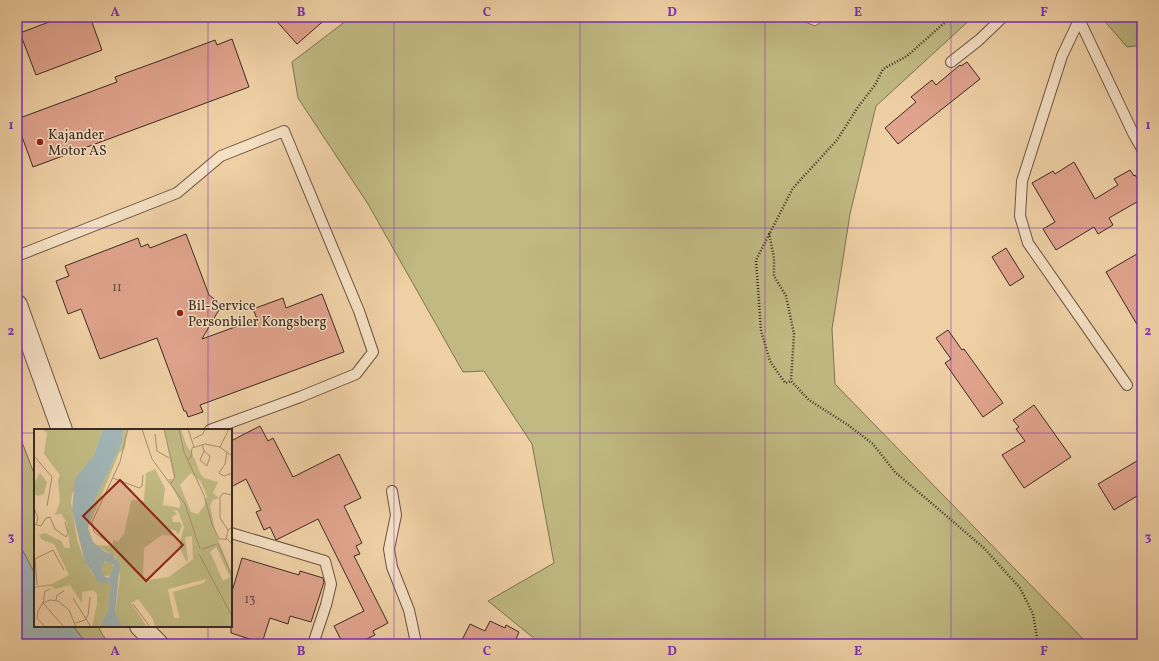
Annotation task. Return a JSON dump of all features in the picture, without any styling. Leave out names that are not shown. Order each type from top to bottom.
[{"type":"street","points":[[17,305],[62,429]]},
{"type":"street","points":[[141,627],[158,644]]},
{"type":"lane","points":[[951,62],[979,40],[1003,17]]},
{"type":"lane","points":[[1078,18],[1142,149]]},
{"type":"lane","points":[[1078,18],[1062,56],[1022,181],[1020,216],[1028,243],[1126,385]]},
{"type":"lane","points":[[17,256],[177,193],[221,156],[284,131],[359,311],[373,352],[356,374],[300,397],[213,429]]},
{"type":"lane","points":[[392,491],[396,516],[389,549],[392,567],[409,610],[415,638],[414,644]]},
{"type":"lane","points":[[232,533],[325,560],[331,584],[326,605],[313,644]]},
{"type":"path","points":[[790,381],[785,383],[770,362],[761,331],[756,260],[793,188],[837,140],[875,85],[883,69],[907,56],[951,17]]},
{"type":"path","points":[[769,233],[774,258],[774,276],[786,296],[794,334],[790,381],[809,400],[848,425],[873,444],[896,472],[984,548],[1020,588],[1033,614],[1038,644]]},
{"type":"shaded area","points":[[351,17],[792,17],[815,26],[829,17],[973,17],[876,106],[850,214],[832,329],[835,384],[1088,644],[541,644],[488,601],[554,563],[532,444],[484,371],[463,372],[368,204],[298,98],[292,62]]},
{"type":"shaded area","points":[[1101,17],[1142,17],[1142,45],[1127,47]]},
{"type":"shaded area","points":[[17,429],[34,473],[34,572],[17,540]]},
{"type":"shaded area","points":[[17,540],[34,572],[34,627],[74,627],[87,644],[17,644]]},
{"type":"shaded area","points":[[74,627],[98,627],[109,644],[87,644]]},
{"type":"building","points":[[62,17],[90,17],[102,50],[36,75],[20,33]]},
{"type":"building","points":[[273,17],[328,17],[297,44]]},
{"type":"building","points":[[232,39],[249,87],[33,167],[17,123],[17,119],[117,82],[115,77],[215,40],[217,45]]},
{"type":"building","points":[[967,62],[980,79],[898,144],[885,128],[916,102],[911,97],[932,80],[936,85],[960,65],[961,66]]},
{"type":"building","points":[[1074,162],[1095,199],[1118,185],[1114,179],[1130,170],[1142,186],[1142,199],[1109,218],[1113,225],[1098,234],[1094,227],[1056,250],[1043,229],[1055,222],[1032,183],[1053,171],[1055,174]]},
{"type":"building","points":[[186,234],[209,295],[218,302],[220,308],[202,339],[257,319],[253,309],[283,298],[286,308],[322,294],[344,352],[200,405],[203,412],[188,417],[186,411],[184,411],[157,338],[100,359],[81,309],[68,314],[56,281],[69,276],[65,266],[138,238],[141,247],[148,244],[150,248]]},
{"type":"building","points":[[1006,248],[1024,277],[1010,286],[992,257]]},
{"type":"building","points":[[1142,251],[1142,333],[1106,272]]},
{"type":"building","points":[[948,330],[962,350],[964,349],[1003,403],[983,417],[945,363],[951,359],[936,338]]},
{"type":"building","points":[[1034,405],[1071,457],[1024,488],[1002,455],[1025,441],[1016,429],[1019,427],[1013,420]]},
{"type":"building","points":[[260,426],[268,441],[273,438],[293,477],[339,454],[361,498],[344,506],[362,543],[356,546],[360,554],[354,556],[388,623],[373,631],[375,635],[356,644],[343,644],[334,626],[364,611],[318,519],[276,540],[270,527],[264,530],[256,512],[261,510],[246,479],[232,486],[232,440]]},
{"type":"building","points":[[1142,458],[1142,493],[1114,510],[1098,484]]},
{"type":"building","points":[[242,558],[299,575],[300,571],[323,578],[324,582],[311,622],[290,616],[288,624],[270,618],[262,643],[231,633],[232,592]]},
{"type":"building","points":[[490,621],[505,628],[506,625],[519,632],[514,644],[460,644],[470,624],[485,631]]},
{"type":"place","name":"Kajander Motor AS","points":[[40,142]]},
{"type":"place","name":"Bil-Service Personbiler Kongsberg","points":[[180,313]]}]
